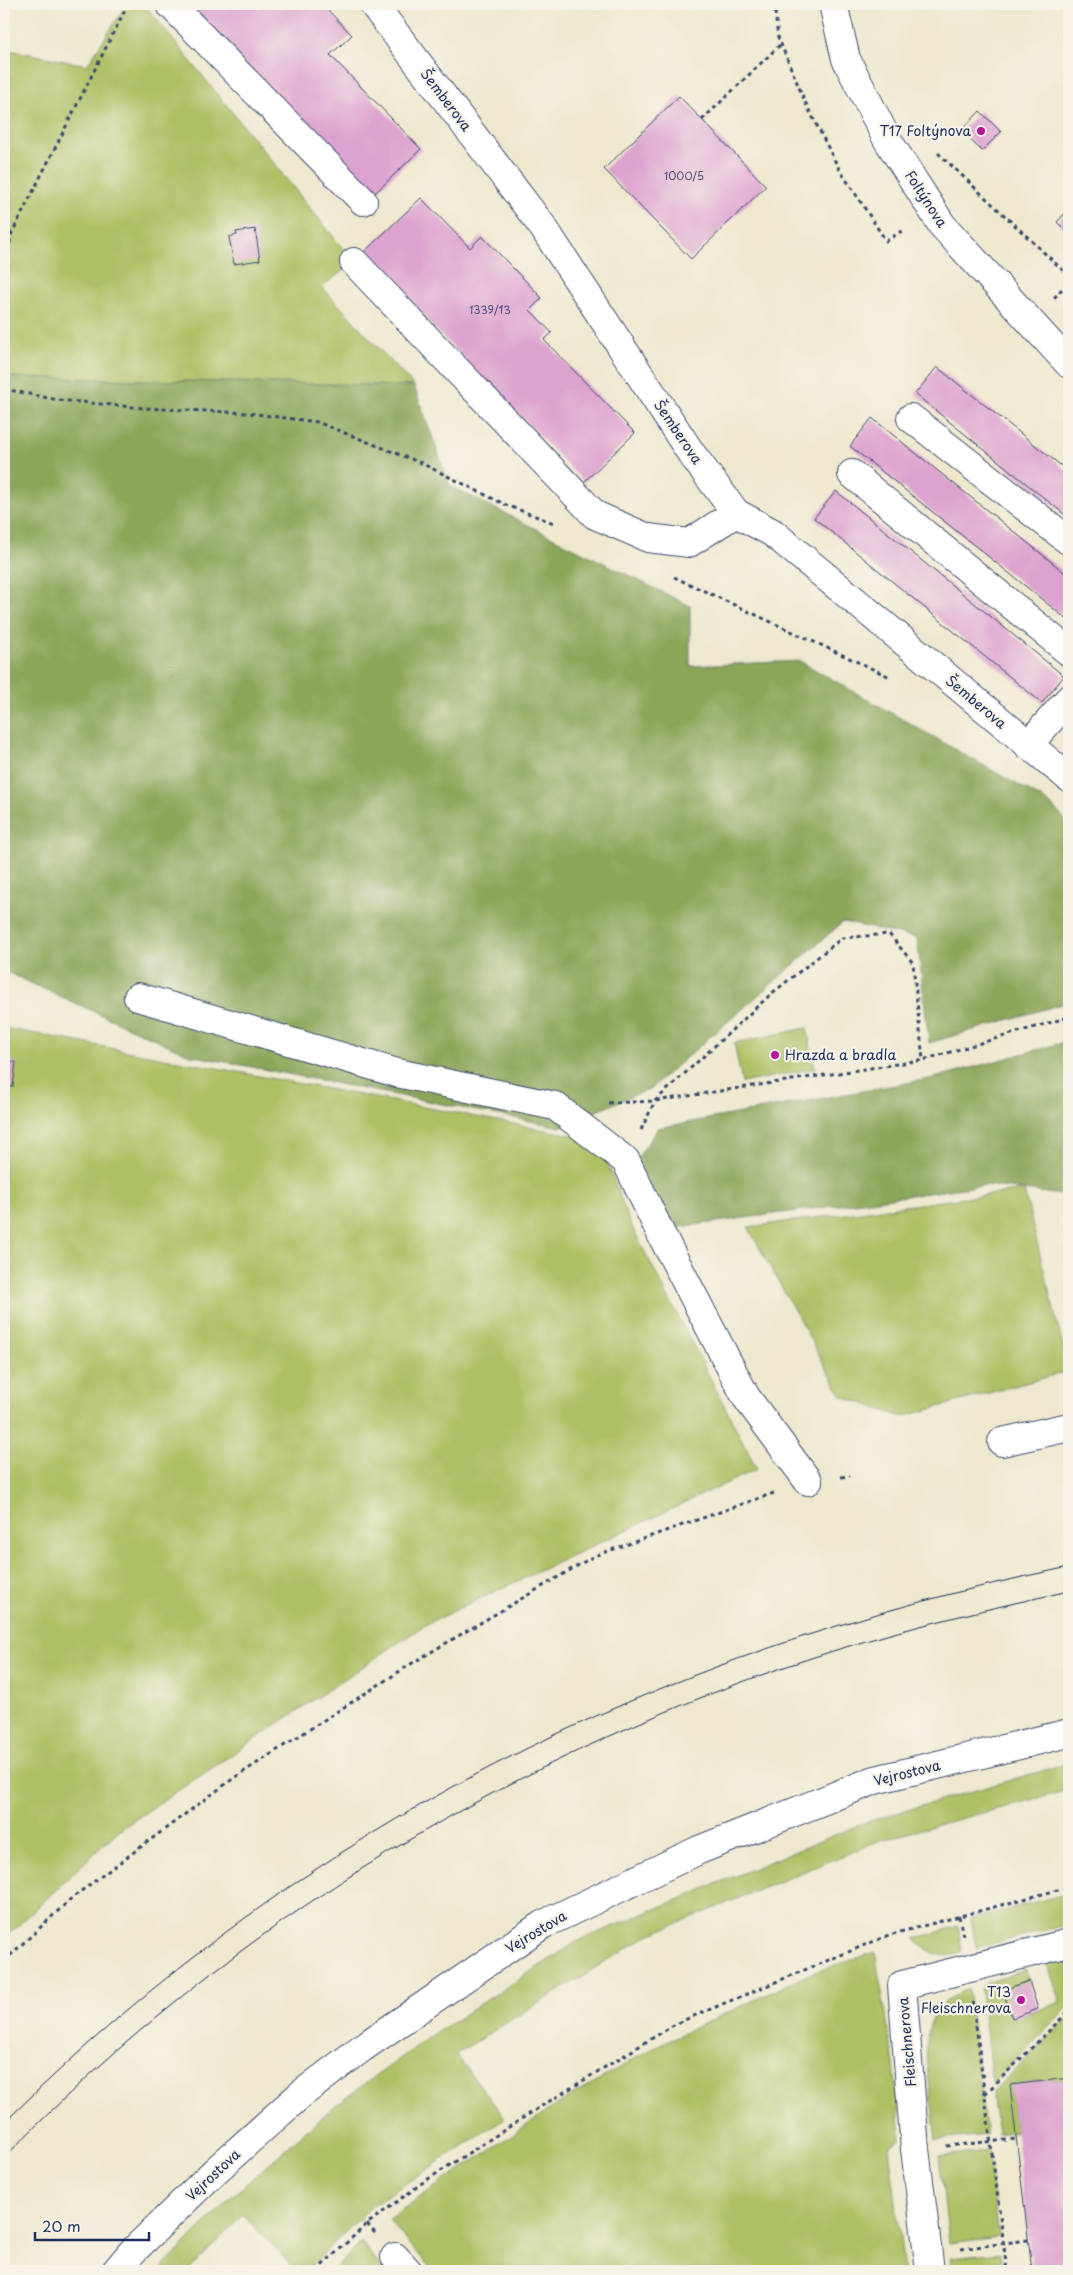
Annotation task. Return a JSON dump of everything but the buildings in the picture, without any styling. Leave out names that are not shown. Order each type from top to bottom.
[{"type":"street","points":[[170,4],[363,201]]},
{"type":"street","name":"Šemberova","points":[[373,4],[543,228],[691,453],[736,513],[773,533],[1069,778]]},
{"type":"street","name":"Foltýnova","points":[[833,4],[846,58],[887,139],[933,212],[948,232],[1069,364]]},
{"type":"street","points":[[354,262],[595,515],[648,538],[689,543],[736,513]]},
{"type":"street","points":[[911,418],[1069,541]]},
{"type":"street","points":[[852,474],[1069,652]]},
{"type":"street","points":[[1028,745],[1069,699]]},
{"type":"street","points":[[138,997],[397,1073],[554,1106],[626,1161],[662,1236],[746,1397],[808,1481]]},
{"type":"street","points":[[1002,1442],[1069,1427]]},
{"type":"street","name":"Vejrostova","points":[[116,2271],[132,2252],[215,2172],[300,2095],[362,2048],[542,1925],[699,1850],[875,1780],[1069,1733]]},
{"type":"street","name":"Fleischnerova","points":[[929,2262],[915,2150],[902,1985],[1069,1943]]},
{"type":"path","points":[[4,283],[11,235],[128,4]]},
{"type":"path","points":[[774,4],[778,37],[806,104],[838,167],[886,241],[933,212]]},
{"type":"path","points":[[702,120],[781,44]]},
{"type":"path","points":[[933,148],[1069,276]]},
{"type":"path","points":[[4,389],[58,400],[143,408],[248,413],[317,422],[421,463],[506,505],[558,525]]},
{"type":"path","points":[[664,573],[897,680]]},
{"type":"path","points":[[626,1161],[655,1101],[771,994],[842,938],[889,934],[913,963],[923,1060]]},
{"type":"path","points":[[554,1106],[655,1101],[923,1060],[1069,1017]]},
{"type":"path","points":[[4,1961],[73,1897],[226,1783],[414,1662],[594,1556],[808,1481],[850,1476]]},
{"type":"path","points":[[316,2271],[367,2224],[422,2183],[540,2107],[677,2023],[889,1935],[1069,1887]]},
{"type":"path","points":[[959,1916],[968,1968],[1007,2271]]},
{"type":"path","points":[[985,2094],[1069,2011]]},
{"type":"path","points":[[915,2150],[1016,2139]]},
{"type":"path","points":[[929,2262],[1003,2244],[1028,2240]]},
{"type":"green space","points":[[127,4],[144,4],[354,262],[322,287],[414,386],[4,377],[4,49],[87,65]]},
{"type":"green space","points":[[4,377],[414,386],[450,486],[690,606],[690,666],[800,661],[1048,802],[1069,824],[1069,1002],[929,1043],[917,938],[843,922],[651,1088],[560,1127],[190,1055],[4,971]]},
{"type":"green space","points":[[4,1028],[599,1140],[629,1221],[757,1469],[428,1623],[118,1831],[4,1939]]},
{"type":"green space","name":"Hrazda a bradla","points":[[807,1028],[815,1068],[742,1083],[734,1043]]},
{"type":"green space","points":[[1069,1041],[1069,1196],[986,1185],[673,1228],[636,1160],[658,1128],[934,1078]]},
{"type":"green space","points":[[1024,1190],[1069,1371],[902,1417],[842,1396],[748,1227]]},
{"type":"green space","points":[[1069,1763],[1069,1790],[881,1840],[649,1935],[456,2054],[505,2118],[373,2205],[306,2271],[297,2271],[243,2215],[188,2271],[159,2271],[232,2196],[337,2104],[434,2034],[578,1941],[866,1822]]},
{"type":"green space","points":[[1069,1893],[1069,1924],[976,1948],[971,1919]]},
{"type":"green space","points":[[958,1926],[962,1951],[955,1954],[936,1954],[914,1939]]},
{"type":"green space","points":[[875,1952],[894,2063],[901,2139],[889,2146],[904,2271],[433,2271],[388,2219],[553,2107],[654,2047],[812,1973]]},
{"type":"green space","points":[[1069,1958],[1069,2007],[992,2084],[981,1989],[986,1983],[1026,1970],[1029,1981],[1012,2018],[1060,2003],[1048,1964]]},
{"type":"green space","points":[[968,1989],[986,2135],[936,2140],[927,2052],[929,2027],[934,2016],[942,2006],[953,1997]]},
{"type":"green space","points":[[1069,2017],[1069,2078],[1010,2085],[1016,2131],[998,2134],[992,2092]]},
{"type":"green space","points":[[988,2151],[999,2237],[949,2243],[939,2156]]},
{"type":"green space","points":[[361,2242],[384,2271],[333,2271]]},
{"type":"green space","points":[[1000,2253],[1003,2271],[953,2271],[951,2258]]},
{"type":"tram line","points":[[4,2123],[119,2017],[239,1922],[364,1838],[494,1765],[630,1701],[771,1647],[917,1603],[1069,1567]]},
{"type":"tram line","points":[[4,2158],[92,2072],[186,1993],[285,1919],[388,1852],[496,1792],[606,1738],[720,1690],[865,1641],[952,1618],[1069,1591]]},
{"type":"place","name":"T17 Foltýnova","points":[[981,131]]},
{"type":"place","name":"Hrazda a bradla","points":[[775,1055]]},
{"type":"place","name":"T13 Fleischnerova","points":[[1021,2000]]}]
